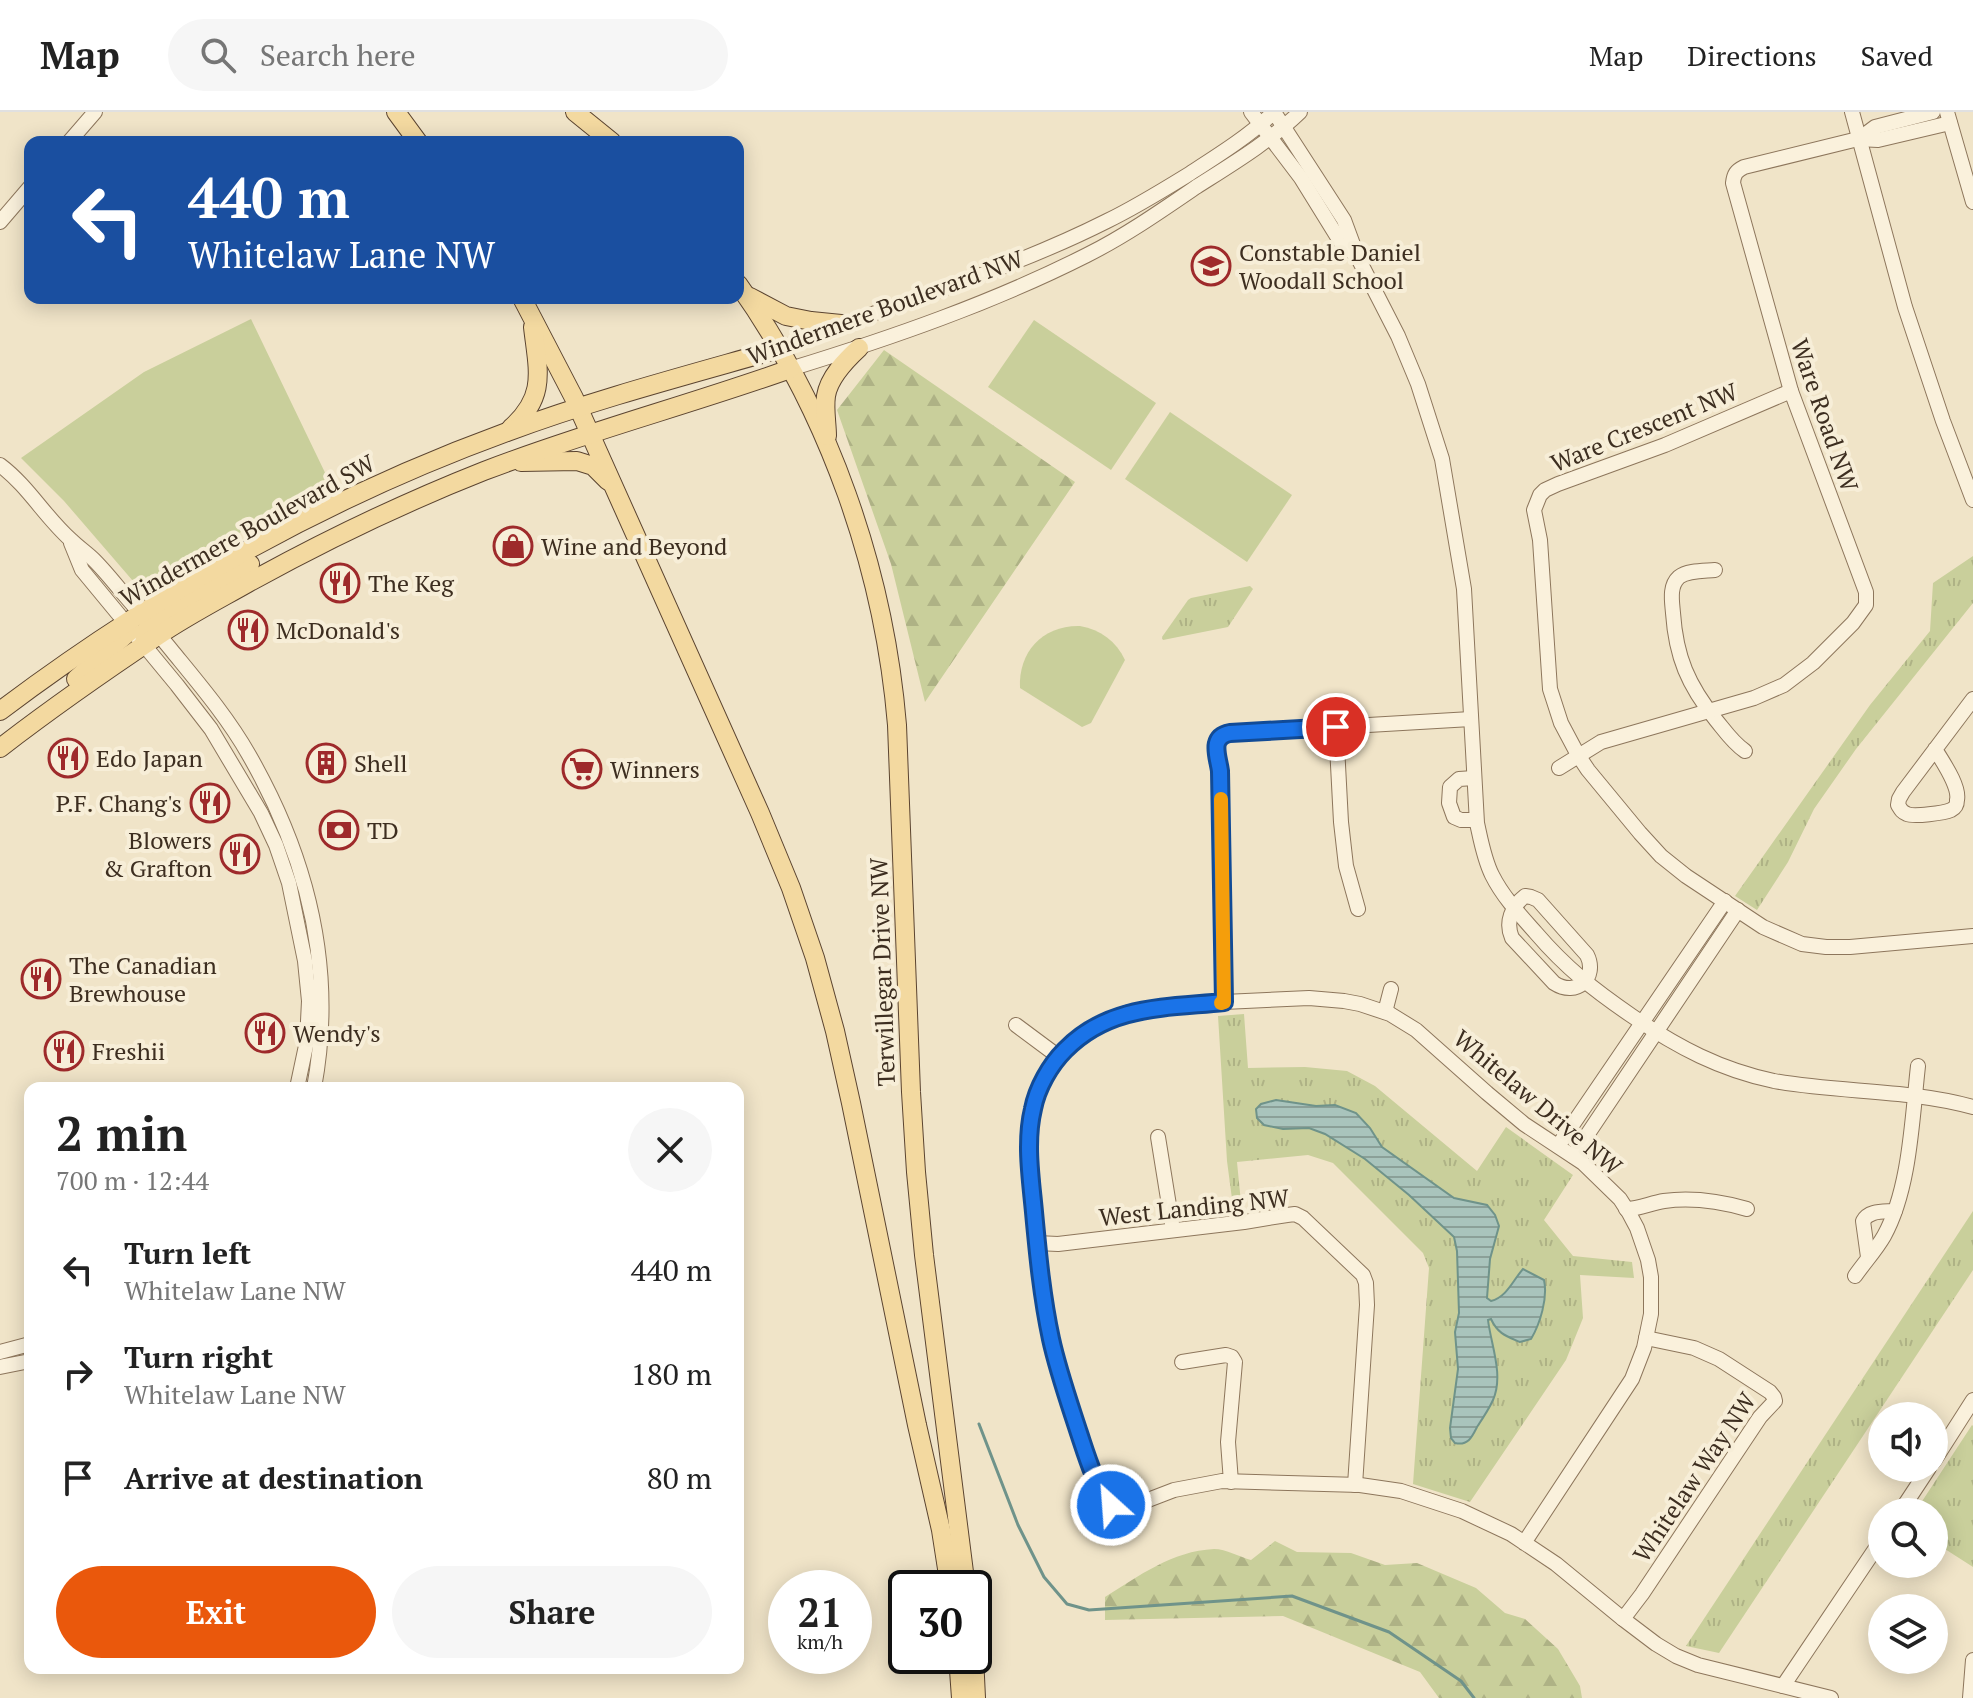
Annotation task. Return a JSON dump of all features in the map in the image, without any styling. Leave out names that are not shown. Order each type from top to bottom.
[{"type":"main road","points":[[396,112],[414,136]]},
{"type":"main road","points":[[575,112],[605,136]]},
{"type":"main road","points":[[744,290],[786,316],[841,324]]},
{"type":"main road","name":"Terwillegar Drive NW","points":[[744,292],[779,349],[827,443],[857,526],[880,613],[894,696],[916,1172],[964,1570]]},
{"type":"main road","points":[[507,432],[524,416],[536,395],[538,376],[526,305]]},
{"type":"main road","name":"Terwillegar Drive NW","points":[[526,305],[579,408],[765,825],[815,958],[851,1103],[947,1570]]},
{"type":"main road","points":[[827,443],[825,398],[844,362],[859,348]]},
{"type":"main road","name":"Windermere Boulevard NW","points":[[579,408],[779,349]]},
{"type":"main road","name":"Windermere Boulevard NW","points":[[590,433],[790,369]]},
{"type":"main road","name":"Windermere Boulevard SW","points":[[0,748],[142,629],[298,524],[397,476],[507,432],[579,408]]},
{"type":"main road","name":"Windermere Boulevard SW","points":[[0,711],[29,689],[142,629],[407,503],[590,433]]},
{"type":"main road","points":[[510,462],[577,461],[593,466],[616,490]]},
{"type":"main road","points":[[959,1674],[961,1698]]},
{"type":"main road","points":[[975,1674],[976,1698]]},
{"type":"street","points":[[74,136],[95,112]]},
{"type":"street","points":[[1251,112],[1301,178],[1340,241],[1358,258]]},
{"type":"street","points":[[1274,112],[1344,220],[1358,258],[1418,384],[1442,459],[1464,589],[1476,820],[1484,855],[1493,876],[1514,908],[1556,957],[1584,982],[1693,1054],[1740,1073],[1777,1081],[1915,1096],[1973,1107]]},
{"type":"street","name":"Windermere Boulevard NW","points":[[779,349],[1049,248],[1107,221],[1223,152],[1274,112]]},
{"type":"street","name":"Windermere Boulevard NW","points":[[790,369],[859,348],[1001,295],[1088,254],[1149,218],[1270,137],[1300,112]]},
{"type":"street","points":[[1852,112],[1905,307],[1943,421],[1968,470],[1973,500]]},
{"type":"street","points":[[1858,139],[1875,127],[1933,112]]},
{"type":"street","points":[[1858,139],[1878,140],[1949,118],[1973,202]]},
{"type":"street","name":"Ware Road NW","points":[[1578,755],[1601,742],[1754,698],[1784,685],[1831,647],[1866,605],[1866,592],[1791,391],[1733,183],[1737,171],[1744,167],[1858,139]]},
{"type":"street","points":[[0,222],[24,194]]},
{"type":"street","name":"Ware Crescent NW","points":[[1791,391],[1665,445],[1558,484],[1545,490],[1536,502],[1534,510],[1540,540],[1550,689],[1561,723],[1578,755],[1597,781],[1661,856],[1686,876],[1777,934],[1802,944],[1826,947],[1973,936]]},
{"type":"street","points":[[0,465],[33,495],[69,539],[82,570],[219,709],[249,755],[275,807],[304,883],[315,927],[323,1012],[315,1082]]},
{"type":"street","points":[[1715,570],[1692,572],[1675,582],[1671,595],[1674,627],[1681,663],[1692,687],[1732,740],[1745,751]]},
{"type":"street","points":[[142,629],[211,729],[261,813],[280,858],[298,922],[309,1001],[307,1041],[298,1082]]},
{"type":"street","points":[[1935,749],[1955,785],[1957,803],[1947,812],[1906,814],[1898,805],[1899,799],[1935,749],[1973,699]]},
{"type":"street","points":[[1224,1002],[1218,738],[1230,733],[1471,719]]},
{"type":"street","points":[[1336,727],[1346,866],[1358,909]]},
{"type":"street","points":[[1559,768],[1578,755]]},
{"type":"street","points":[[1474,778],[1459,779],[1450,787],[1449,803],[1454,817],[1476,820]]},
{"type":"street","points":[[1525,896],[1538,900],[1591,962],[1584,982],[1575,989],[1562,988],[1536,965],[1512,938],[1509,930],[1514,908],[1525,896]]},
{"type":"street","points":[[1558,1146],[1725,901]]},
{"type":"street","points":[[1573,1156],[1738,910]]},
{"type":"street","points":[[1385,1012],[1391,989]]},
{"type":"street","name":"Whitelaw Drive NW","points":[[1231,1482],[1174,1490],[1125,1509],[1117,1509],[1106,1499],[1087,1456],[1051,1339],[1041,1281],[1029,1144],[1033,1108],[1045,1077],[1059,1057],[1085,1032],[1126,1013],[1224,1002],[1309,998],[1344,1001],[1385,1012],[1416,1030],[1524,1124],[1597,1176],[1620,1199],[1637,1228],[1648,1260],[1651,1314],[1632,1379],[1524,1543]]},
{"type":"street","points":[[1016,1025],[1059,1057]]},
{"type":"street","points":[[1855,1276],[1883,1237],[1895,1211],[1904,1176],[1918,1066]]},
{"type":"street","points":[[1158,1137],[1173,1230]]},
{"type":"street","points":[[1626,1209],[1689,1198],[1747,1209]]},
{"type":"street","points":[[1868,1257],[1863,1221],[1871,1213],[1895,1211]]},
{"type":"street","name":"West Landing NW","points":[[1037,1243],[1058,1244],[1295,1214],[1303,1218],[1363,1275],[1366,1283],[1355,1485]]},
{"type":"street","name":"Whitelaw Way NW","points":[[1623,1619],[1760,1417],[1775,1401],[1770,1392],[1719,1359],[1694,1348],[1646,1338]]},
{"type":"street","points":[[0,1352],[24,1346]]},
{"type":"street","points":[[1182,1362],[1226,1355],[1235,1362],[1228,1442],[1231,1482],[1355,1485],[1401,1491],[1462,1511],[1501,1529],[1556,1564],[1623,1619],[1686,1661],[1831,1698]]},
{"type":"street","points":[[0,1367],[24,1362]]},
{"type":"street","points":[[1948,1439],[1973,1400]]},
{"type":"street","points":[[1783,1686],[1868,1560]]},
{"type":"street","points":[[1970,1698],[1973,1660]]},
{"type":"green space","points":[[251,319],[330,483],[139,588],[64,501],[21,458],[144,372]]},
{"type":"green space","points":[[1034,320],[1156,403],[1111,470],[988,387]]},
{"type":"green space","points":[[884,350],[1075,482],[925,702],[891,564],[837,410]]},
{"type":"green space","points":[[1170,412],[1292,495],[1247,562],[1125,479]]},
{"type":"green space","points":[[1973,556],[1973,603],[1856,749],[1814,809],[1788,862],[1757,910],[1735,896],[1870,705],[1930,631],[1933,583]]},
{"type":"green space","points":[[1250,586],[1253,589],[1228,627],[1163,640],[1162,637],[1191,598]]},
{"type":"green space","points":[[1080,626],[1107,637],[1125,660],[1091,723],[1082,727],[1020,688],[1023,663],[1035,643],[1055,630]]},
{"type":"green space","points":[[1244,1014],[1248,1068],[1305,1067],[1347,1071],[1375,1086],[1477,1171],[1506,1127],[1573,1175],[1544,1220],[1573,1256],[1632,1262],[1634,1278],[1580,1275],[1583,1318],[1566,1360],[1470,1502],[1413,1484],[1429,1268],[1423,1253],[1333,1163],[1308,1155],[1237,1162],[1242,1213],[1234,1214],[1227,1161],[1218,1016]]},
{"type":"green space","points":[[1973,1211],[1973,1270],[1885,1402],[1868,1402],[1868,1428],[1719,1653],[1686,1646]]},
{"type":"green space","points":[[1972,1425],[1973,1567],[1948,1551],[1948,1498],[1924,1498],[1935,1482],[1948,1482],[1948,1462]]},
{"type":"green space","points":[[1275,1541],[1297,1552],[1351,1553],[1385,1565],[1417,1563],[1476,1588],[1505,1613],[1525,1619],[1558,1649],[1580,1686],[1582,1698],[1439,1698],[1420,1672],[1283,1616],[1105,1620],[1105,1597],[1170,1560],[1184,1554],[1214,1549],[1251,1560]]},
{"type":"water","points":[[1276,1100],[1316,1106],[1335,1105],[1356,1113],[1382,1147],[1454,1198],[1487,1205],[1499,1226],[1490,1259],[1487,1298],[1491,1301],[1506,1292],[1523,1269],[1544,1280],[1542,1311],[1531,1339],[1520,1342],[1500,1331],[1491,1319],[1488,1320],[1497,1370],[1496,1390],[1488,1410],[1466,1442],[1455,1443],[1450,1428],[1458,1369],[1455,1332],[1459,1313],[1454,1237],[1365,1159],[1325,1134],[1309,1128],[1283,1129],[1264,1125],[1257,1118],[1256,1109],[1261,1104]]},
{"type":"waterway","points":[[979,1424],[1018,1525],[1044,1577],[1067,1604],[1089,1610],[1292,1596],[1389,1632],[1461,1681],[1474,1698]]},
{"type":"slow traffic","points":[[1221,799],[1224,1002],[1221,1003]]},
{"type":"place","name":"Constable Daniel Woodall School","points":[[1211,266]]},
{"type":"place","name":"Wine and Beyond","points":[[513,546]]},
{"type":"place","name":"The Keg","points":[[340,583]]},
{"type":"place","name":"McDonald's","points":[[248,630]]},
{"type":"place","name":"Edo Japan","points":[[68,758]]},
{"type":"place","name":"Shell","points":[[326,763]]},
{"type":"place","name":"Winners","points":[[582,769]]},
{"type":"place","name":"P.F. Chang's","points":[[210,803]]},
{"type":"place","name":"TD","points":[[339,830]]},
{"type":"place","name":"Blowers & Grafton","points":[[240,854]]},
{"type":"place","name":"The Canadian Brewhouse","points":[[41,979]]},
{"type":"place","name":"Wendy's","points":[[265,1033]]},
{"type":"place","name":"Freshii","points":[[64,1051]]},
{"type":"route","points":[[1111,1505],[1087,1456],[1051,1339],[1041,1281],[1031,1183],[1029,1144],[1033,1108],[1045,1077],[1063,1052],[1085,1032],[1126,1013],[1224,1002],[1218,738],[1230,733],[1336,727]]}]
